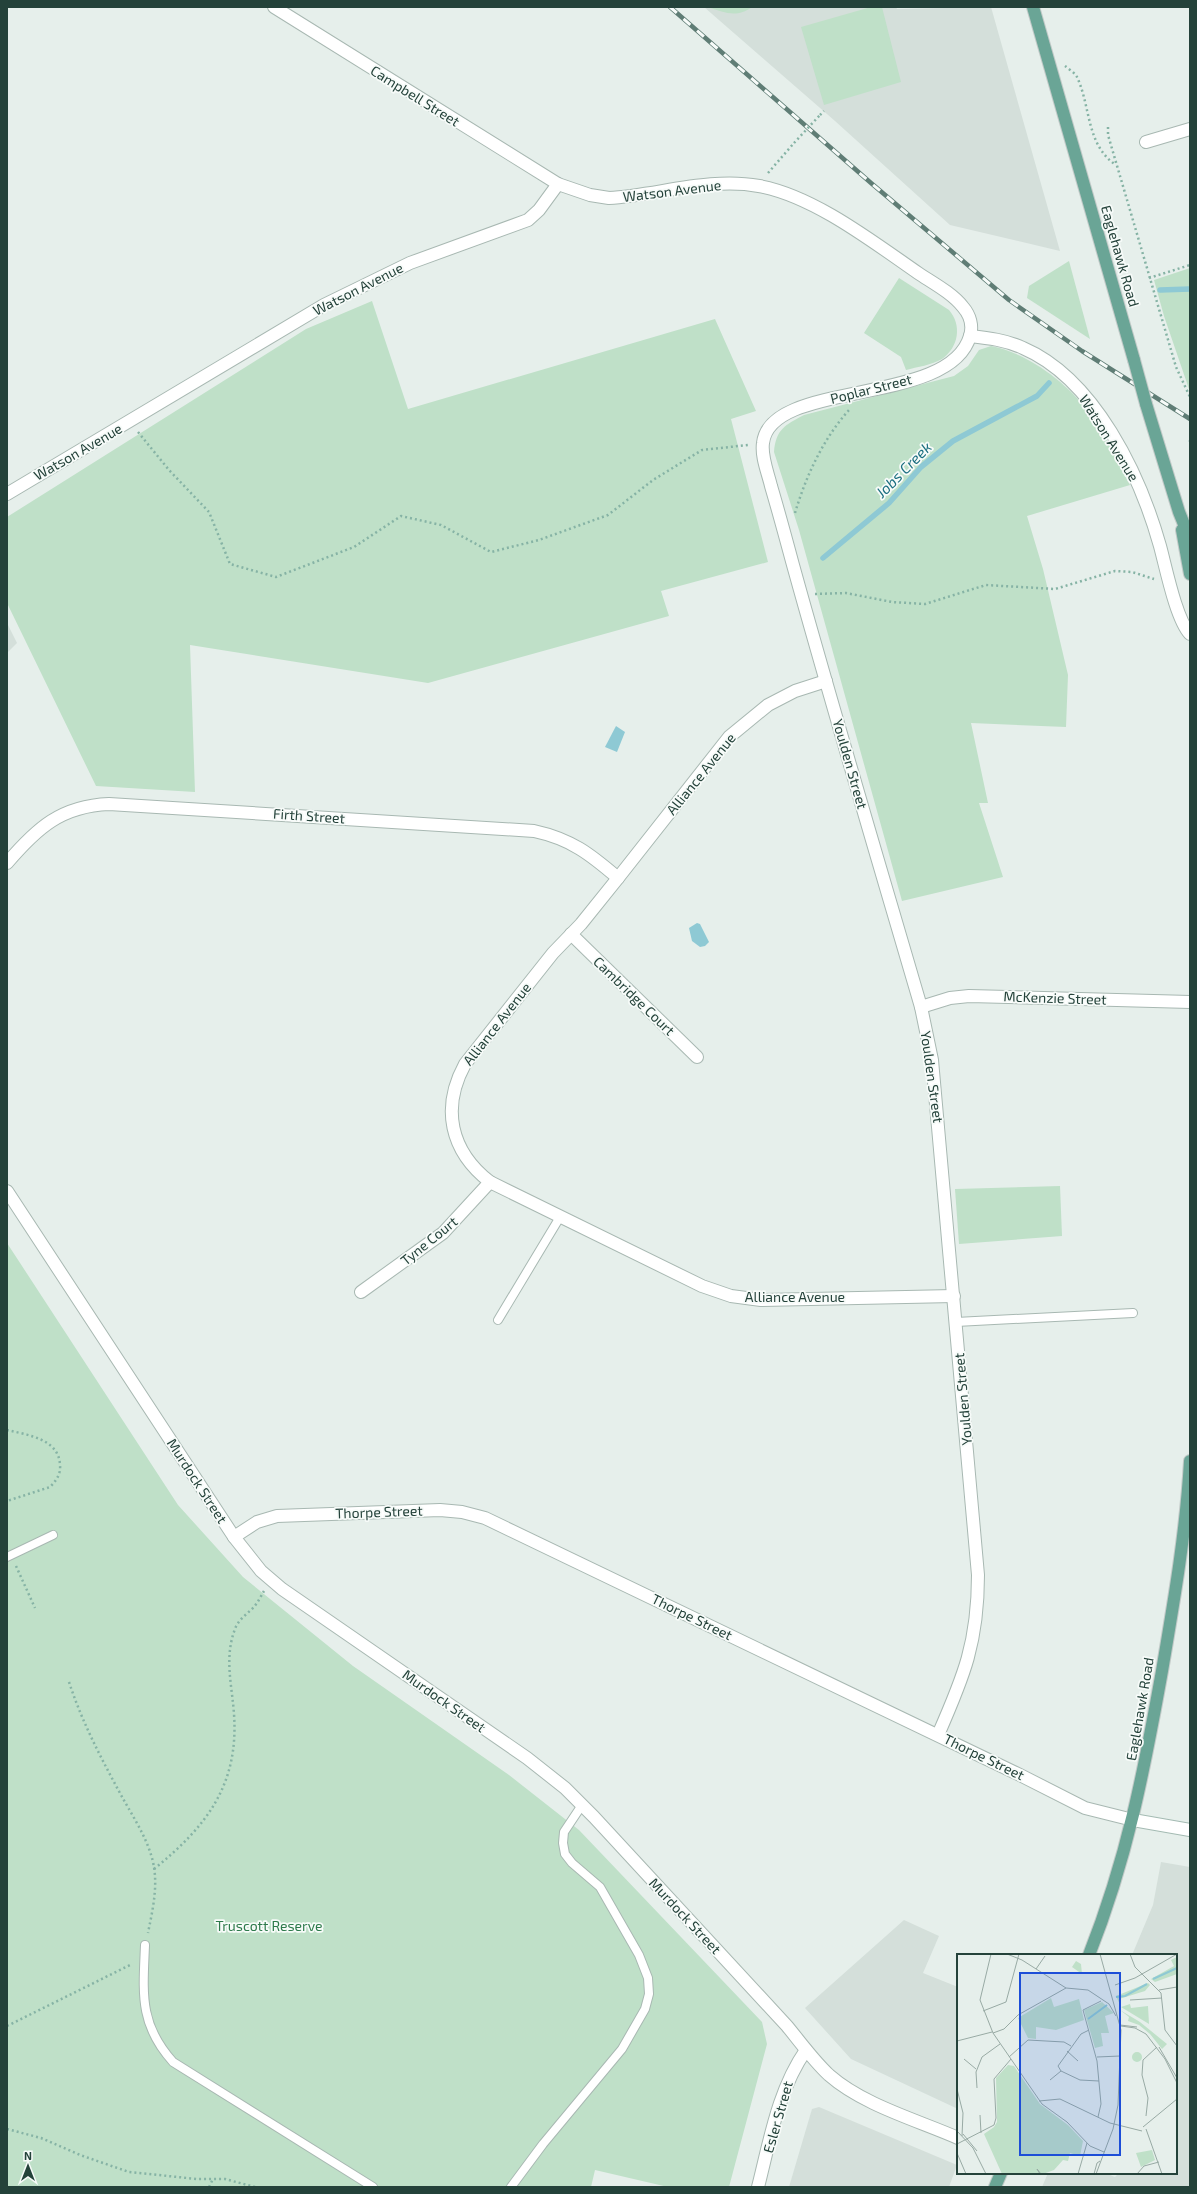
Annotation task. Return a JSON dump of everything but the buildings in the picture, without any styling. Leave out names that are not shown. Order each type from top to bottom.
[{"type":"main road","name":"Eaglehawk Road","points":[[1032,7],[1146,404],[1179,512],[1190,539]]},
{"type":"main road","name":"Eaglehawk Road","points":[[1179,512],[1190,574]]},
{"type":"main road","name":"Eaglehawk Road","points":[[1089,1954],[1119,1873],[1145,1767],[1177,1586],[1186,1518],[1190,1461]]},
{"type":"main road","points":[[995,2187],[1000,2174]]},
{"type":"street","name":"Campbell Street","points":[[274,7],[558,184]]},
{"type":"street","points":[[1146,142],[1190,129]]},
{"type":"street","name":"Watson Avenue","points":[[7,494],[130,422],[299,319],[354,289],[410,263],[528,220],[539,210],[558,184],[590,195],[609,198],[710,185],[757,185],[777,190],[815,206],[949,294],[961,304],[968,314],[971,325],[970,336],[1000,340],[1024,348],[1063,373],[1088,400],[1136,479],[1155,531],[1179,614],[1185,629],[1190,634]]},
{"type":"street","name":"Poplar Street","points":[[764,438],[775,421],[794,410],[917,378],[946,366],[964,350],[970,336]]},
{"type":"street","name":"Youlden Street","points":[[764,438],[767,469],[802,598],[921,1007],[929,1043],[935,1088],[954,1296],[976,1554],[978,1594],[974,1633],[965,1670],[938,1735]]},
{"type":"street","name":"Alliance Avenue","points":[[826,681],[796,691],[772,702],[749,719],[729,737],[618,878],[553,953],[465,1064],[455,1085],[452,1097],[451,1119],[458,1142],[470,1164],[490,1182],[702,1286],[731,1296],[760,1300],[954,1296]]},
{"type":"street","name":"Firth Street","points":[[7,863],[32,835],[54,819],[68,811],[96,805],[109,804],[534,831],[552,835],[575,845],[594,858],[618,878]]},
{"type":"street","name":"Cambridge Court","points":[[571,934],[697,1057]]},
{"type":"street","name":"McKenzie Street","points":[[921,1007],[950,998],[969,996],[1190,1002]]},
{"type":"street","name":"Tyne Court","points":[[361,1292],[443,1233],[490,1182]]},
{"type":"street","name":"Murdock Street","points":[[7,1191],[234,1537],[270,1580],[526,1758],[565,1788],[788,2026],[806,2050],[830,2075],[855,2093],[957,2138]]},
{"type":"street","name":"Thorpe Street","points":[[234,1537],[257,1522],[277,1516],[440,1510],[462,1512],[485,1518],[938,1735],[1085,1808],[1133,1820],[1190,1830]]},
{"type":"street","name":"Esler Street","points":[[758,2187],[783,2091],[795,2065],[806,2050]]},
{"type":"lane","points":[[498,1320],[560,1217]]},
{"type":"lane","points":[[956,1322],[1133,1313]]},
{"type":"lane","points":[[9,1556],[53,1535]]},
{"type":"lane","points":[[511,2187],[543,2144],[622,2049],[645,2009],[649,1994],[648,1978],[639,1956],[600,1887],[572,1863],[565,1854],[563,1843],[564,1832],[582,1805]]},
{"type":"lane","points":[[145,1945],[146,2013],[151,2031],[160,2048],[173,2062],[373,2187]]},
{"type":"path","points":[[1045,50],[1076,75],[1098,147],[1106,157],[1116,165]]},
{"type":"path","points":[[757,185],[824,111]]},
{"type":"path","points":[[1108,127],[1116,165],[1176,367],[1190,397]]},
{"type":"path","points":[[1149,278],[1190,265]]},
{"type":"path","points":[[794,514],[804,487],[826,440],[851,408]]},
{"type":"path","points":[[130,422],[168,470],[209,512],[230,564],[276,577],[354,546],[401,516],[440,524],[491,552],[539,540],[608,514],[653,480],[702,450],[764,438]]},
{"type":"path","points":[[802,598],[831,592],[898,603],[925,604],[986,585],[1056,589],[1115,571],[1124,570],[1157,580],[1170,582]]},
{"type":"path","points":[[7,1430],[47,1442],[58,1453],[60,1468],[55,1482],[50,1487],[7,1501]]},
{"type":"path","points":[[9,1556],[35,1608]]},
{"type":"path","points":[[154,1869],[190,1837],[207,1817],[219,1796],[230,1766],[234,1740],[234,1714],[228,1672],[231,1641],[235,1628],[256,1605],[270,1580]]},
{"type":"path","points":[[69,1682],[96,1750],[149,1848],[154,1869],[156,1894],[145,1945]]},
{"type":"path","points":[[7,2026],[145,1958]]},
{"type":"path","points":[[7,2129],[41,2138],[80,2155],[129,2172],[226,2179],[254,2187]]},
{"type":"path","points":[[209,2187],[213,2179]]},
{"type":"shaded area","points":[[704,7],[896,7],[897,9],[991,7],[1060,251],[950,225],[835,121]]},
{"type":"shaded area","points":[[7,623],[17,643],[7,653]]},
{"type":"shaded area","points":[[1161,1862],[1190,1867],[1190,2187],[1042,2187],[1048,2174],[1108,2174],[1115,2177],[1118,2174],[1177,2174],[1177,1954],[1132,1954],[1153,1905]]},
{"type":"shaded area","points":[[904,1920],[939,1936],[923,1973],[957,1987],[957,2109],[851,2059],[805,2008]]},
{"type":"shaded area","points":[[819,2107],[957,2165],[949,2187],[789,2187],[812,2109]]},
{"type":"green space","points":[[708,7],[752,7],[741,12],[725,13]]},
{"type":"green space","points":[[871,7],[882,7],[901,82],[824,105],[801,27]]},
{"type":"green space","points":[[1069,261],[1090,339],[1027,298],[1029,286]]},
{"type":"green space","points":[[1190,268],[1190,392],[1164,316],[1154,280]]},
{"type":"green space","points":[[899,278],[949,310],[956,322],[957,329],[957,336],[952,348],[942,359],[906,370],[901,357],[864,333]]},
{"type":"green space","points":[[372,301],[408,409],[715,319],[756,411],[731,419],[768,562],[661,591],[669,616],[428,683],[190,645],[195,792],[96,786],[7,603],[7,517],[306,329]]},
{"type":"green space","points":[[991,346],[1018,355],[1031,362],[1056,379],[1078,399],[1099,427],[1130,485],[1027,516],[1043,569],[1068,675],[1066,727],[971,723],[988,803],[979,803],[1003,877],[902,901],[799,530],[774,452],[775,444],[779,433],[787,425],[804,415],[954,376],[968,366],[979,350]]},
{"type":"green space","points":[[1060,1186],[1062,1236],[959,1244],[955,1189]]},
{"type":"green space","name":"Truscott Reserve","points":[[7,1243],[178,1505],[243,1577],[353,1666],[509,1775],[579,1830],[762,2022],[767,2044],[729,2187],[668,2187],[595,2170],[591,2187],[7,2187]]},
{"type":"water","points":[[616,726],[625,732],[617,752],[605,747]]},
{"type":"water","points":[[697,923],[700,924],[709,942],[705,946],[700,947],[692,941],[689,928]]},
{"type":"waterway","name":"Jobs Creek","points":[[1160,290],[1190,289]]},
{"type":"waterway","name":"Jobs Creek","points":[[823,558],[889,503],[921,467],[953,441],[1037,396],[1049,383]]},
{"type":"railway","points":[[670,7],[871,183],[1009,300],[1082,351],[1190,419]]}]
